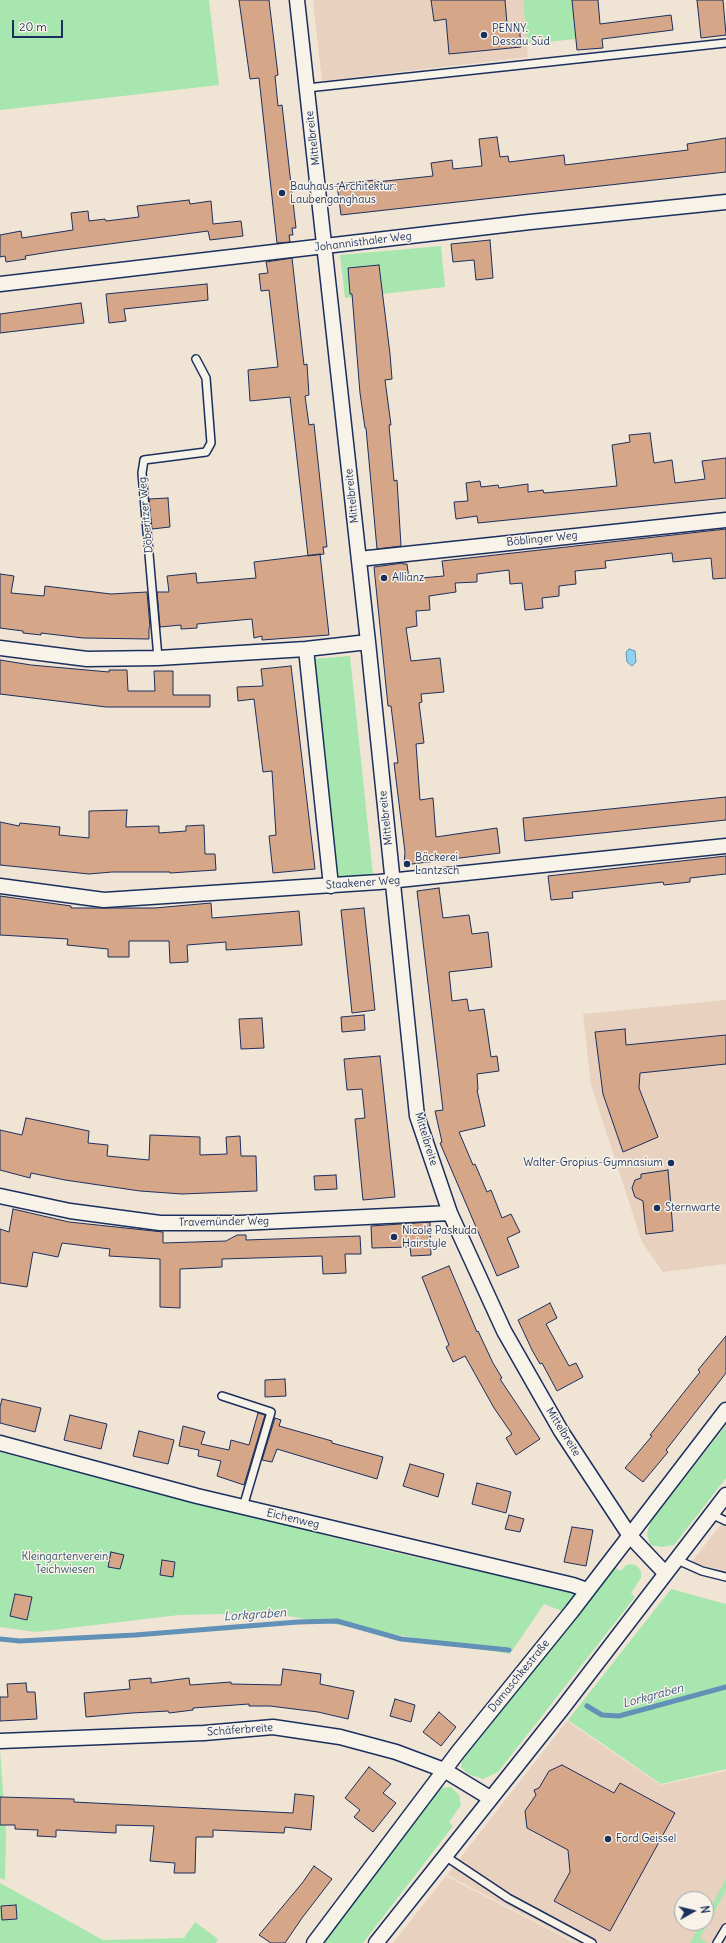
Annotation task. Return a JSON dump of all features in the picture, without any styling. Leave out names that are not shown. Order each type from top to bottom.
[{"type":"street","name":"Mittelbreite","points":[[297,0],[326,246],[417,1116],[450,1213],[504,1331],[561,1431],[630,1536],[665,1573]]},
{"type":"street","name":"Johannisthaler Weg","points":[[0,284],[530,222],[726,202]]},
{"type":"street","name":"Böblinger Weg","points":[[359,559],[726,520]]},
{"type":"street","points":[[0,648],[87,659],[158,658],[306,649],[368,642]]},
{"type":"street","points":[[306,649],[330,886]]},
{"type":"street","name":"Staakener Weg","points":[[0,886],[104,900],[392,881],[726,846]]},
{"type":"street","name":"Travemünder Weg","points":[[0,1196],[70,1211],[160,1223],[240,1223],[450,1213]]},
{"type":"street","name":"Damaschkestraße","points":[[314,1943],[444,1770],[630,1536],[726,1410]]},
{"type":"street","name":"Eichenweg","points":[[0,1443],[243,1507],[587,1590]]},
{"type":"street","points":[[376,1943],[562,1709],[675,1559],[726,1495]]},
{"type":"street","name":"Schäferbreite","points":[[0,1741],[204,1733],[273,1727],[340,1737],[396,1752],[444,1770],[490,1798]]},
{"type":"lane","points":[[307,88],[726,43]]},
{"type":"lane","name":"Döberitzer Weg","points":[[158,658],[142,473],[144,460],[206,452],[212,443],[206,378],[196,359]]},
{"type":"lane","points":[[222,1396],[270,1412],[243,1507]]},
{"type":"lane","points":[[711,1514],[726,1521]]},
{"type":"lane","points":[[675,1559],[702,1571],[726,1577]]},
{"type":"lane","points":[[444,1856],[508,1898],[592,1943]]},
{"type":"lane","points":[[717,1943],[726,1928]]},
{"type":"shaded area","points":[[313,0],[523,0],[528,57],[322,81]]},
{"type":"shaded area","name":"Walter-Gropius-Gymnasium","points":[[726,1000],[726,1264],[663,1272],[642,1242],[591,1085],[583,1014]]},
{"type":"shaded area","points":[[726,1518],[726,1571],[691,1563]]},
{"type":"shaded area","points":[[567,1721],[661,1785],[726,1771],[726,1943],[578,1943],[447,1875]]},
{"type":"shaded area","points":[[446,1876],[575,1943],[393,1943]]},
{"type":"green space","points":[[0,0],[209,0],[219,85],[0,110]]},
{"type":"green space","points":[[523,0],[572,0],[576,39],[527,44]]},
{"type":"green space","points":[[441,246],[445,287],[345,298],[340,255]]},
{"type":"green space","points":[[350,656],[373,875],[335,878],[312,659]]},
{"type":"green space","points":[[726,1425],[726,1478],[674,1545],[662,1547],[650,1545],[647,1534],[650,1523]]},
{"type":"green space","name":"Kleingartenverein Teichwiesen","points":[[0,1452],[384,1550],[576,1593],[562,1611],[544,1604],[510,1654],[270,1613],[179,1615],[36,1632],[0,1627]]},
{"type":"green space","points":[[632,1564],[637,1566],[641,1571],[641,1578],[631,1593],[635,1597],[498,1772],[483,1779],[468,1774],[461,1767],[463,1757],[615,1568],[621,1571],[626,1565]]},
{"type":"green space","points":[[671,1589],[726,1604],[726,1769],[661,1784],[568,1720]]},
{"type":"green space","points":[[0,1750],[6,1833],[5,1880],[0,1878]]},
{"type":"green space","points":[[451,1787],[459,1795],[461,1805],[449,1822],[453,1826],[363,1943],[321,1943],[438,1788]]},
{"type":"green space","points":[[726,1879],[726,1890],[714,1912],[714,1901]]},
{"type":"green space","points":[[0,1883],[103,1940],[184,1938],[195,1922],[218,1939],[216,1943],[0,1943]]},
{"type":"green space","points":[[697,1931],[704,1931],[700,1938],[707,1943],[690,1943]]},
{"type":"water","points":[[629,649],[635,651],[636,662],[632,666],[627,662],[626,652]]},
{"type":"building","points":[[239,0],[269,0],[278,75],[275,76],[278,106],[282,105],[296,228],[292,228],[293,235],[289,235],[290,242],[277,243],[259,78],[250,79]]},
{"type":"building","name":"PENNY. Dessau Süd","points":[[431,0],[505,0],[507,24],[519,23],[521,47],[449,54],[446,19],[434,21]]},
{"type":"building","points":[[572,0],[598,0],[600,24],[671,15],[673,30],[602,39],[603,48],[577,50]]},
{"type":"building","points":[[697,0],[723,0],[726,35],[701,38]]},
{"type":"building","points":[[497,137],[500,157],[508,156],[509,162],[564,155],[565,165],[688,150],[687,144],[726,138],[726,172],[341,215],[337,184],[376,180],[376,182],[433,176],[431,163],[452,160],[453,169],[482,166],[479,139]]},
{"type":"building","points":[[189,200],[190,204],[211,201],[213,224],[241,221],[243,236],[210,240],[208,231],[56,251],[25,256],[26,259],[6,262],[5,256],[0,257],[0,235],[21,231],[22,238],[73,230],[71,213],[88,211],[89,221],[105,219],[106,221],[139,217],[137,206]]},
{"type":"building","points":[[490,240],[493,278],[476,280],[474,260],[453,262],[451,244]]},
{"type":"building","points":[[292,258],[304,365],[307,364],[309,395],[305,396],[309,425],[314,424],[327,547],[323,547],[324,554],[308,556],[290,397],[250,401],[248,370],[278,367],[269,290],[261,291],[259,274],[268,273],[266,262]]},
{"type":"building","points":[[379,265],[392,379],[385,380],[391,425],[389,425],[394,481],[397,480],[401,546],[377,549],[366,428],[360,393],[352,294],[350,294],[348,268]]},
{"type":"building","points":[[207,284],[208,300],[124,309],[126,321],[109,323],[106,294]]},
{"type":"building","points":[[81,303],[84,323],[0,333],[0,314]]},
{"type":"building","points":[[650,433],[654,463],[672,460],[675,483],[705,479],[702,461],[726,458],[726,498],[478,523],[477,516],[456,519],[454,502],[468,501],[466,483],[480,481],[481,487],[498,485],[499,488],[528,484],[528,492],[543,490],[544,493],[617,486],[612,445],[630,442],[629,435]]},
{"type":"building","points":[[168,498],[170,527],[152,529],[149,499]]},
{"type":"building","points":[[726,529],[726,578],[713,579],[711,558],[673,562],[672,553],[605,561],[606,568],[575,571],[576,584],[559,586],[559,596],[542,598],[543,608],[525,610],[522,583],[510,584],[509,570],[477,574],[477,582],[455,583],[456,592],[429,596],[430,610],[416,611],[417,626],[406,628],[411,661],[440,658],[444,692],[421,694],[422,702],[419,703],[424,743],[416,744],[420,800],[433,798],[436,837],[497,828],[500,853],[404,865],[405,852],[394,763],[398,763],[391,706],[388,706],[374,567],[403,563],[407,564],[409,579],[444,576],[442,561]]},
{"type":"building","points":[[320,554],[329,635],[262,640],[262,636],[254,638],[252,619],[197,624],[197,628],[181,629],[181,625],[160,627],[157,592],[169,592],[167,576],[196,573],[197,583],[256,578],[254,562]]},
{"type":"building","points":[[0,574],[14,576],[11,593],[44,596],[45,586],[111,594],[147,592],[150,627],[149,639],[83,638],[41,633],[41,635],[0,628]]},
{"type":"building","points":[[0,660],[31,665],[109,672],[109,670],[127,670],[128,691],[155,691],[154,671],[173,671],[173,695],[210,695],[210,707],[106,707],[0,694]]},
{"type":"building","points":[[291,666],[315,869],[273,873],[269,836],[276,835],[272,771],[263,772],[254,699],[238,701],[237,687],[263,686],[261,669]]},
{"type":"building","points":[[726,797],[726,820],[525,841],[523,818]]},
{"type":"building","points":[[127,810],[126,827],[159,826],[159,833],[186,831],[186,826],[204,825],[205,854],[215,854],[216,870],[170,873],[112,872],[89,874],[0,865],[0,822],[19,826],[20,823],[60,827],[59,835],[89,838],[89,811]]},
{"type":"building","points":[[726,856],[726,874],[690,878],[690,882],[664,885],[663,882],[572,892],[573,898],[551,900],[548,876]]},
{"type":"building","points":[[439,888],[443,918],[469,915],[472,934],[488,932],[492,967],[449,972],[452,1001],[467,999],[469,1011],[484,1009],[491,1057],[497,1056],[499,1071],[477,1074],[477,1090],[485,1126],[459,1132],[473,1165],[475,1164],[487,1192],[491,1190],[502,1218],[511,1214],[520,1232],[507,1238],[519,1267],[497,1276],[440,1143],[442,1142],[435,1111],[443,1110],[417,891]]},
{"type":"building","points":[[0,896],[71,906],[71,908],[155,908],[211,903],[212,918],[299,911],[302,945],[226,950],[226,942],[187,945],[188,962],[170,963],[169,941],[129,941],[129,957],[108,957],[108,949],[67,945],[68,939],[0,935]]},
{"type":"building","points":[[364,908],[375,1010],[352,1013],[341,910]]},
{"type":"building","points":[[364,1015],[365,1030],[342,1032],[341,1017]]},
{"type":"building","points":[[262,1018],[264,1048],[241,1049],[239,1019]]},
{"type":"building","points":[[625,1029],[626,1045],[726,1035],[726,1064],[640,1073],[639,1088],[658,1137],[623,1152],[603,1094],[595,1032]]},
{"type":"building","points":[[380,1056],[395,1197],[363,1200],[355,1119],[365,1118],[362,1089],[347,1090],[344,1059]]},
{"type":"building","points":[[26,1118],[89,1131],[88,1143],[108,1145],[107,1156],[149,1160],[150,1135],[200,1137],[200,1155],[227,1154],[226,1137],[240,1136],[241,1156],[256,1156],[257,1191],[182,1194],[140,1191],[65,1180],[31,1173],[30,1178],[0,1170],[0,1130],[22,1135]]},
{"type":"building","name":"Sternwarte","points":[[668,1170],[673,1231],[646,1234],[643,1201],[635,1197],[632,1188],[635,1180],[641,1178],[641,1174]]},
{"type":"building","points":[[336,1175],[337,1189],[315,1190],[314,1176]]},
{"type":"building","points":[[13,1209],[69,1222],[163,1232],[163,1243],[226,1241],[237,1235],[246,1235],[246,1240],[360,1236],[361,1254],[345,1254],[346,1273],[323,1274],[322,1256],[222,1259],[222,1267],[180,1269],[180,1308],[160,1307],[160,1259],[109,1256],[110,1249],[62,1243],[58,1257],[33,1252],[27,1287],[0,1283],[0,1229],[9,1232]]},
{"type":"building","points":[[430,1222],[431,1255],[411,1256],[410,1247],[372,1248],[371,1226]]},
{"type":"building","points":[[449,1266],[477,1332],[478,1331],[502,1378],[500,1379],[540,1439],[516,1455],[506,1438],[512,1434],[494,1408],[465,1356],[453,1362],[446,1347],[449,1345],[422,1277]]},
{"type":"building","points":[[550,1303],[557,1318],[546,1324],[569,1366],[576,1363],[583,1377],[557,1391],[542,1363],[540,1364],[532,1350],[518,1320]]},
{"type":"building","points":[[726,1336],[726,1373],[666,1450],[668,1452],[643,1482],[625,1468],[652,1436],[650,1435],[700,1372],[698,1370]]},
{"type":"building","points":[[285,1379],[286,1396],[265,1397],[265,1380]]},
{"type":"building","points":[[2,1399],[41,1408],[35,1432],[0,1423],[0,1407]]},
{"type":"building","points":[[258,1413],[265,1415],[244,1485],[217,1476],[221,1461],[198,1456],[199,1450],[179,1446],[183,1426],[205,1432],[201,1444],[229,1450],[231,1440],[249,1445]]},
{"type":"building","points":[[70,1415],[107,1424],[101,1449],[64,1440]]},
{"type":"building","points":[[275,1418],[281,1420],[279,1426],[383,1457],[377,1479],[277,1449],[272,1462],[262,1460]]},
{"type":"building","points":[[139,1431],[174,1440],[168,1464],[133,1456]]},
{"type":"building","points":[[410,1464],[444,1474],[438,1497],[403,1486]]},
{"type":"building","points":[[477,1483],[511,1492],[506,1513],[472,1504]]},
{"type":"building","points":[[509,1515],[524,1519],[520,1532],[505,1529]]},
{"type":"building","points":[[572,1527],[593,1530],[586,1566],[564,1562]]},
{"type":"building","points":[[111,1552],[124,1555],[120,1569],[108,1567]]},
{"type":"building","points":[[162,1560],[175,1562],[173,1577],[160,1575]]},
{"type":"building","points":[[15,1594],[32,1597],[27,1620],[10,1616]]},
{"type":"building","points":[[283,1669],[321,1674],[320,1684],[354,1691],[348,1719],[318,1712],[270,1706],[249,1706],[249,1704],[193,1708],[193,1710],[169,1713],[168,1711],[86,1717],[84,1693],[130,1689],[129,1680],[151,1678],[151,1683],[189,1678],[190,1685],[231,1682],[231,1684],[281,1685]]},
{"type":"building","points":[[26,1683],[27,1692],[35,1692],[37,1719],[0,1721],[0,1697],[8,1697],[7,1684]]},
{"type":"building","points":[[395,1699],[415,1705],[411,1722],[390,1716]]},
{"type":"building","points":[[439,1712],[456,1727],[441,1746],[423,1732]]},
{"type":"building","name":"Ford Geissel","points":[[562,1765],[614,1793],[620,1783],[675,1813],[610,1931],[554,1901],[570,1872],[568,1850],[527,1828],[525,1811],[536,1795],[534,1790],[539,1788],[549,1771]]},
{"type":"building","points":[[369,1767],[391,1784],[383,1793],[396,1803],[373,1832],[354,1817],[360,1810],[345,1798]]},
{"type":"building","points":[[295,1794],[314,1796],[311,1830],[285,1827],[284,1833],[213,1830],[213,1837],[196,1837],[195,1873],[174,1873],[175,1863],[150,1861],[154,1826],[116,1825],[116,1833],[56,1830],[56,1837],[37,1836],[38,1830],[15,1829],[15,1825],[0,1825],[0,1797],[74,1799],[74,1802],[293,1813]]},
{"type":"building","points":[[314,1866],[332,1879],[285,1943],[271,1943],[259,1935],[303,1882]]},
{"type":"building","points":[[16,1905],[17,1919],[2,1920],[1,1906]]},
{"type":"waterway","name":"Lorkgraben","points":[[0,1639],[20,1641],[135,1635],[298,1622],[337,1621],[401,1639],[509,1650]]},
{"type":"waterway","name":"Lorkgraben","points":[[587,1706],[602,1715],[619,1716],[726,1687]]},
{"type":"place","name":"PENNY. Dessau Süd","points":[[484,35]]},
{"type":"place","name":"Bauhaus-Architektur: Laubenganghaus","points":[[282,193]]},
{"type":"place","name":"Allianz","points":[[384,578]]},
{"type":"place","name":"Bäckerei Lantzsch","points":[[407,864]]},
{"type":"place","name":"Walter-Gropius-Gymnasium","points":[[671,1163]]},
{"type":"place","name":"Sternwarte","points":[[657,1208]]},
{"type":"place","name":"Nicole Paskuda Hairstyle","points":[[394,1237]]},
{"type":"place","name":"Ford Geissel","points":[[608,1839]]}]
